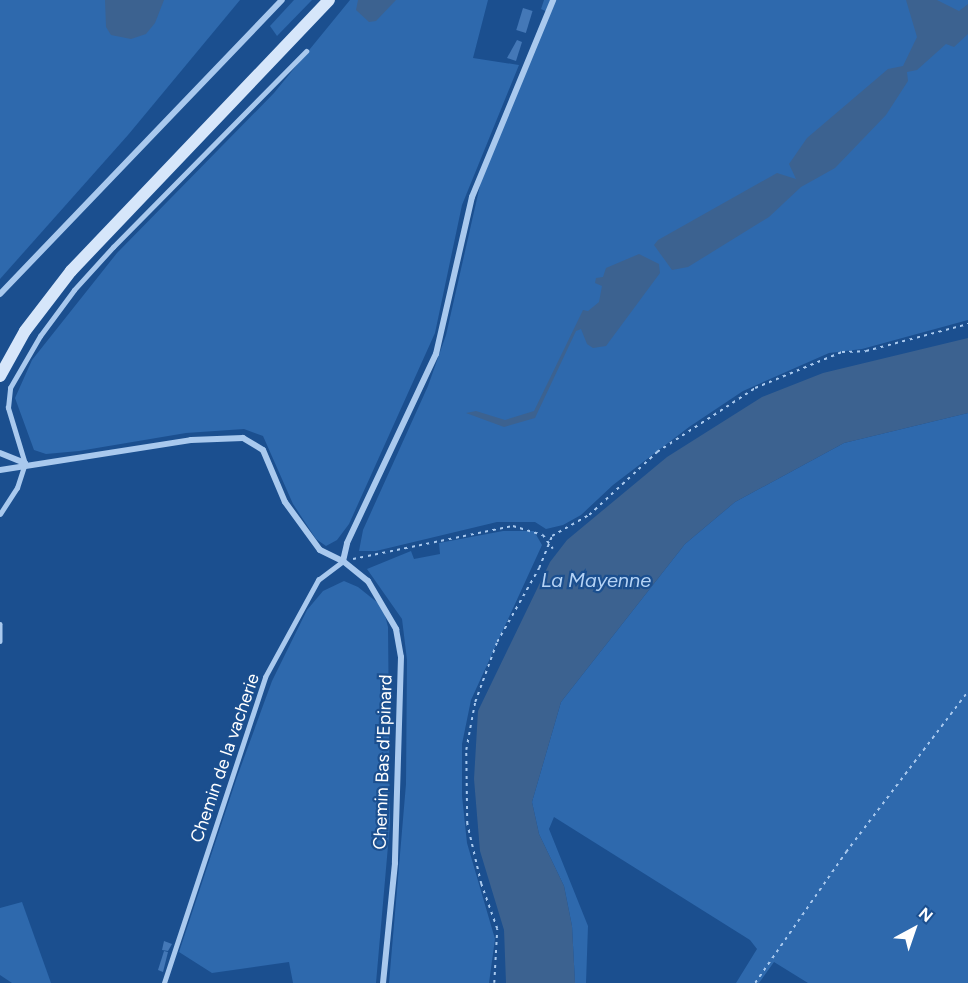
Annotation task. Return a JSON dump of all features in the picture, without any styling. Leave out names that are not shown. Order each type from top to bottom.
[{"type":"main road","points":[[0,376],[25,331],[71,271],[329,0]]},
{"type":"street","points":[[0,294],[282,0]]},
{"type":"street","points":[[343,561],[348,543],[436,354],[472,197],[553,0]]},
{"type":"street","name":"Chemin Bas d'Epinard","points":[[0,471],[26,464],[191,440],[243,438],[263,450],[285,502],[320,550],[343,561],[368,581],[385,605],[396,628],[401,657],[395,863],[383,983]]},
{"type":"street","points":[[0,453],[26,464]]},
{"type":"lane","points":[[0,514],[17,488],[26,464],[8,408],[10,388],[40,336],[113,247],[306,51]]},
{"type":"lane","name":"Chemin de la vacherie","points":[[164,983],[265,677],[318,580],[343,561]]},
{"type":"lane","points":[[0,624],[0,641]]},
{"type":"path","points":[[494,983],[497,929],[478,873],[465,812],[466,750],[475,702],[497,642],[539,568],[549,541],[555,533],[589,515],[657,452],[755,388],[842,352],[866,351],[968,324]]},
{"type":"path","points":[[343,561],[513,526],[535,530],[549,541],[553,549]]},
{"type":"path","points":[[755,983],[846,852],[968,690]]},
{"type":"shaded area","points":[[0,0],[240,0],[128,135],[0,279]]},
{"type":"shaded area","points":[[294,0],[312,0],[277,36],[270,26]]},
{"type":"shaded area","points":[[350,0],[488,0],[473,58],[519,65],[462,205],[435,333],[349,524],[337,540],[326,546],[316,539],[293,504],[263,436],[244,429],[186,433],[79,451],[46,454],[34,450],[15,398],[32,360],[117,253],[274,93]]},
{"type":"shaded area","points":[[544,0],[968,0],[968,320],[862,349],[829,353],[743,391],[689,427],[613,485],[581,515],[563,525],[546,529],[535,522],[497,522],[376,551],[359,551],[363,530],[428,386],[446,335],[481,181],[550,13],[541,9]]},
{"type":"shaded area","points":[[968,413],[968,983],[808,983],[774,962],[759,983],[736,983],[757,949],[750,940],[554,817],[549,829],[588,926],[586,983],[575,983],[572,926],[564,886],[539,834],[532,802],[561,702],[685,544],[735,502],[844,443]]},
{"type":"shaded area","points":[[503,531],[534,531],[542,545],[471,700],[462,744],[462,796],[467,843],[495,939],[489,983],[389,983],[406,784],[407,660],[402,619],[367,569],[411,551],[414,559],[440,554],[439,543]]},
{"type":"shaded area","points":[[344,581],[358,587],[383,607],[388,627],[390,823],[376,983],[293,983],[289,962],[212,973],[179,952],[237,777],[272,681],[307,610],[323,591]]},
{"type":"shaded area","points":[[22,902],[51,983],[12,983],[0,975],[0,908]]},
{"type":"water","points":[[105,0],[164,0],[155,23],[146,34],[131,39],[111,35],[106,27]]},
{"type":"water","points":[[358,0],[396,0],[376,21],[369,22],[356,10]]},
{"type":"water","points":[[906,0],[937,0],[959,11],[968,4],[968,34],[954,47],[946,44],[917,70],[907,72],[908,81],[886,115],[835,168],[801,187],[769,217],[688,267],[672,270],[654,245],[658,240],[777,173],[796,179],[789,164],[807,138],[888,69],[903,66],[917,37]]},
{"type":"water","points":[[639,254],[659,264],[660,273],[606,346],[593,348],[587,344],[581,329],[576,331],[535,418],[504,427],[466,413],[476,411],[505,420],[534,411],[583,310],[588,311],[599,302],[602,286],[595,283],[596,278],[603,277],[606,268]]},
{"type":"water","name":"La Mayenne","points":[[968,338],[968,413],[844,443],[735,502],[685,544],[561,702],[532,802],[539,834],[564,886],[572,926],[575,983],[506,983],[504,930],[480,851],[474,779],[478,711],[550,562],[567,540],[667,457],[762,397],[823,373]]},
{"type":"building","points":[[523,8],[533,11],[526,33],[516,30]]},
{"type":"building","points":[[517,40],[522,42],[516,61],[507,58]]},
{"type":"building","points":[[164,941],[172,944],[168,951],[162,950]]},
{"type":"building","points":[[164,951],[168,952],[163,972],[158,970]]}]
